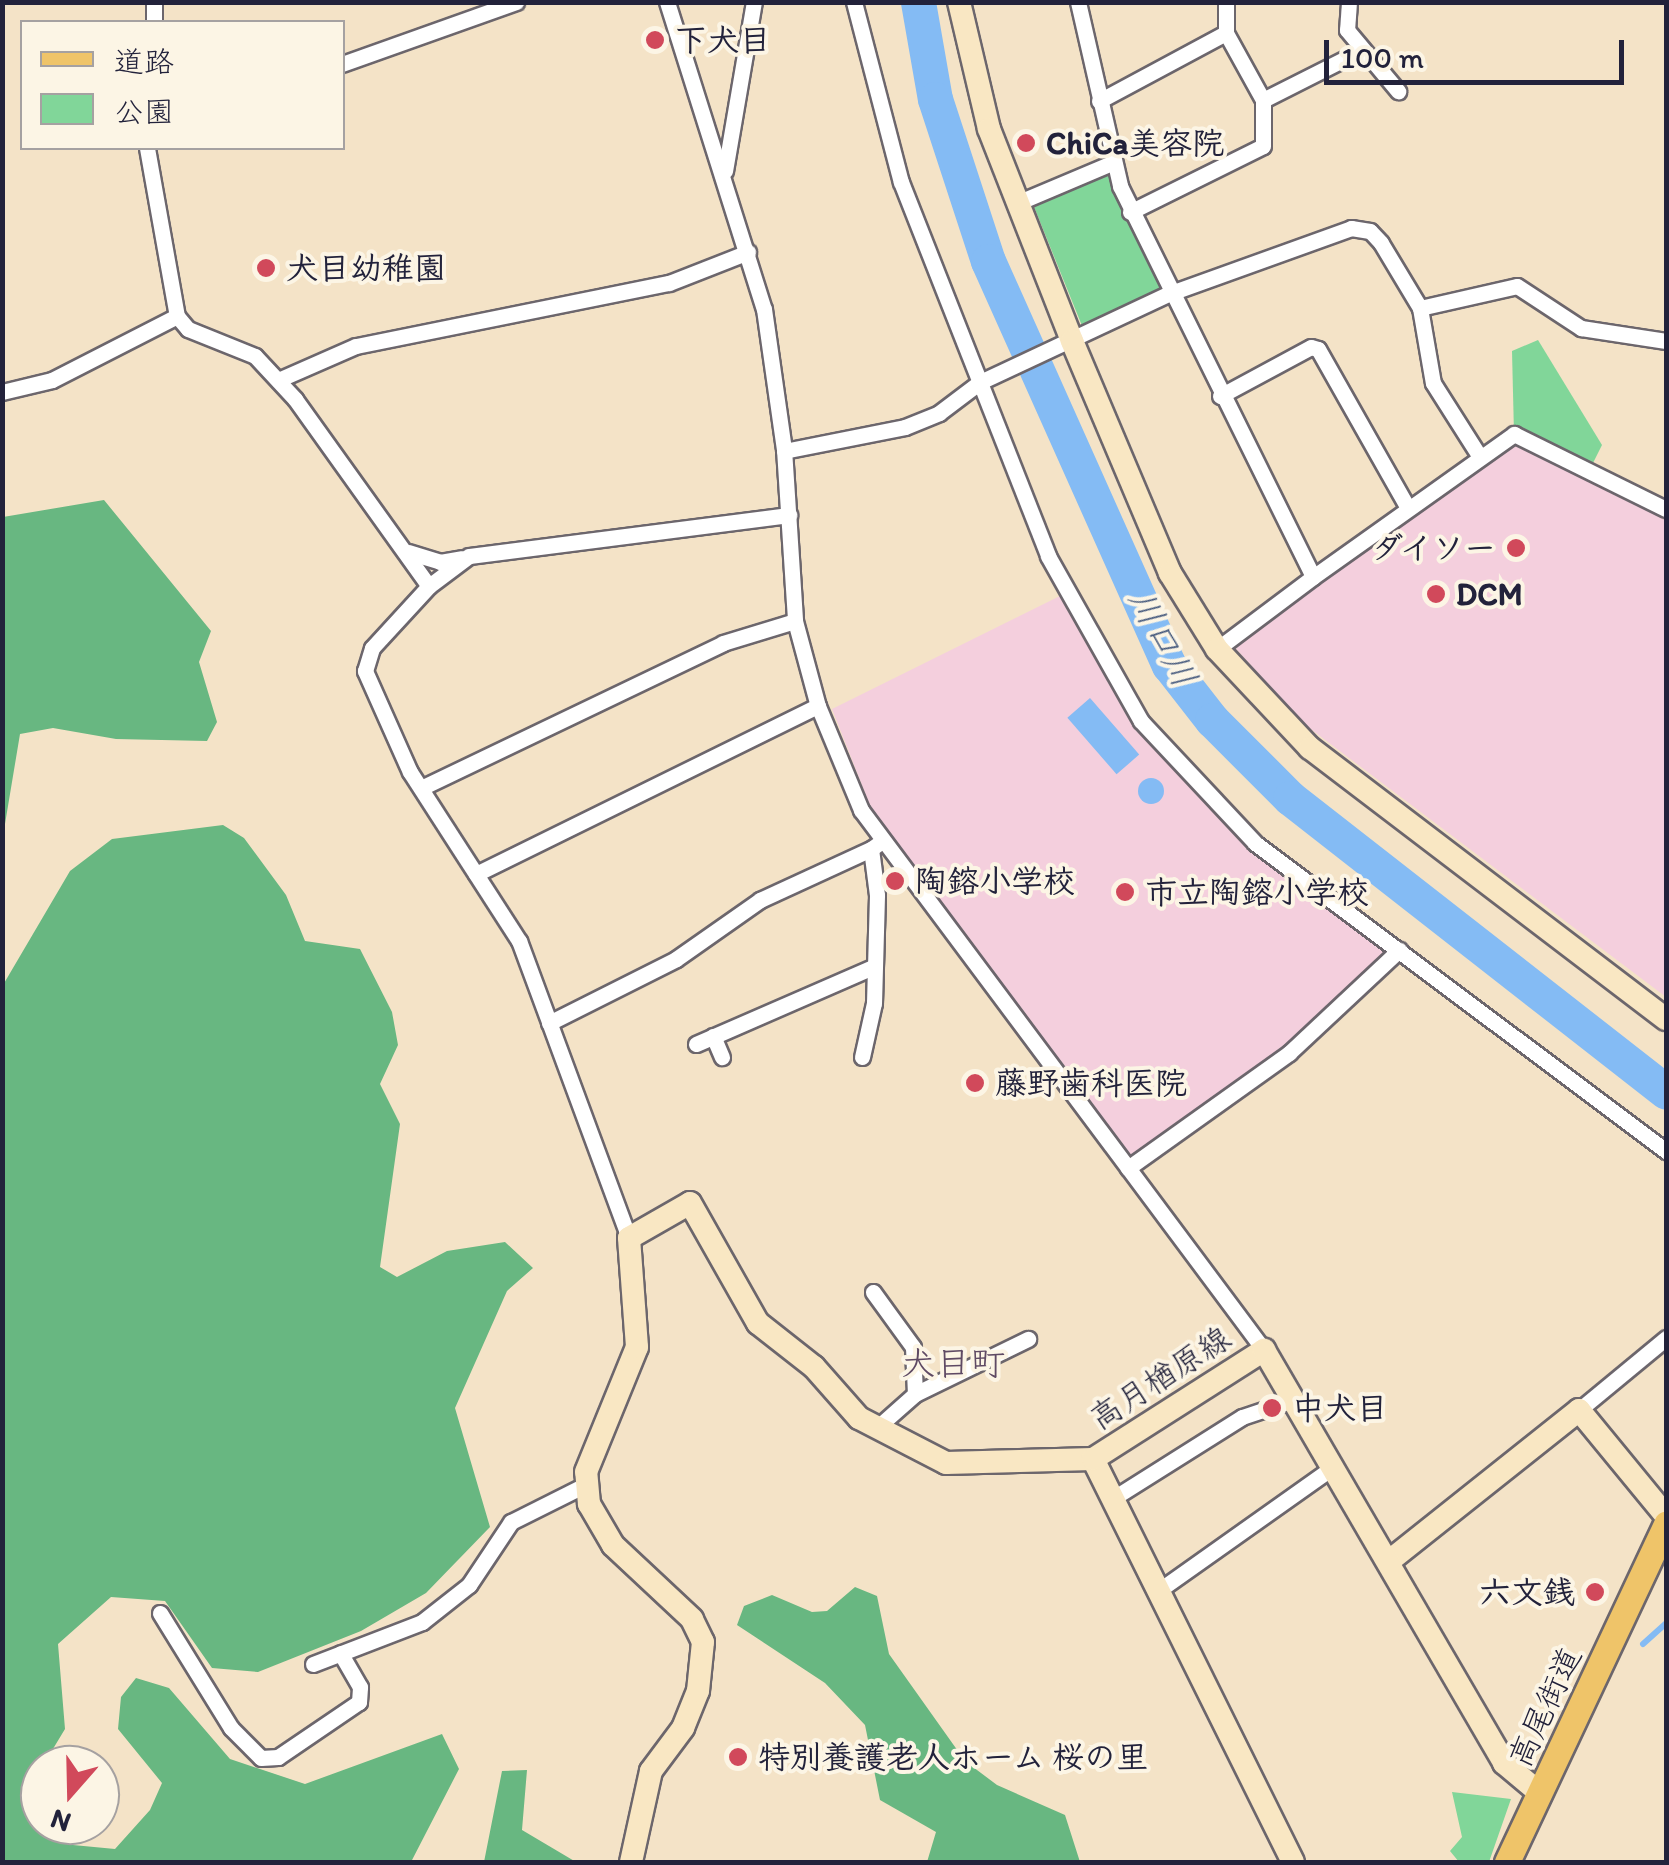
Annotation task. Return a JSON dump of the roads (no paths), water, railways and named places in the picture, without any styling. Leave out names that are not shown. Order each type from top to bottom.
[{"type":"main road","points":[[960,2],[980,101],[1063,346],[1170,573],[1217,650],[1310,748],[1666,1019]]},
{"type":"main road","name":"高月楢原線","points":[[629,1238],[690,1203],[758,1323],[814,1367],[848,1409],[964,1467],[1093,1459],[1264,1350],[1504,1762],[1540,1794]]},
{"type":"main road","points":[[629,1238],[638,1348],[588,1459],[585,1485],[613,1545],[692,1618],[703,1642],[698,1691],[683,1728],[651,1771],[631,1862]]},
{"type":"main road","points":[[1388,1562],[1578,1410],[1666,1516]]},
{"type":"main road","points":[[1093,1459],[1293,1862]]},
{"type":"main road","name":"高尾街道","points":[[1508,1862],[1666,1524]]},
{"type":"street","points":[[345,63],[516,2]]},
{"type":"street","points":[[667,2],[748,252],[774,358],[795,621],[818,706],[876,846],[1128,1168],[1264,1350]]},
{"type":"street","points":[[724,176],[754,2]]},
{"type":"street","points":[[854,2],[883,129],[984,381],[1048,556],[1140,721],[1254,843],[1666,1151]]},
{"type":"street","points":[[1078,2],[1114,162],[1130,212],[1313,577]]},
{"type":"street","points":[[1130,212],[1263,146],[1263,100],[1226,33],[1226,2]]},
{"type":"street","points":[[1350,2],[1347,30],[1360,51],[1398,91]]},
{"type":"street","points":[[1099,101],[1226,33]]},
{"type":"street","points":[[1263,100],[1360,51]]},
{"type":"street","points":[[146,150],[176,316],[188,329],[255,356],[278,380],[430,586]]},
{"type":"street","points":[[1017,203],[1114,162]]},
{"type":"street","points":[[784,451],[905,428],[939,413],[984,381],[1168,294],[1350,228],[1370,231],[1382,243],[1420,308],[1433,384],[1480,457]]},
{"type":"street","points":[[278,380],[356,346],[669,283],[748,252]]},
{"type":"street","points":[[1420,308],[1517,286],[1581,328],[1666,341]]},
{"type":"street","points":[[2,392],[52,380],[176,316]]},
{"type":"street","points":[[1220,396],[1310,347],[1318,350],[1408,508]]},
{"type":"street","points":[[1217,650],[1514,434],[1666,509]]},
{"type":"street","points":[[404,551],[440,562],[789,515]]},
{"type":"street","points":[[469,556],[430,586],[372,648],[366,671],[421,788],[519,941],[629,1238]]},
{"type":"street","points":[[421,788],[723,644],[795,621]]},
{"type":"street","points":[[476,874],[818,706]]},
{"type":"street","points":[[862,1057],[875,966],[876,846]]},
{"type":"street","points":[[549,1022],[676,959],[760,900],[876,846]]},
{"type":"street","points":[[1128,1168],[1289,1053],[1399,950]]},
{"type":"street","points":[[696,1044],[875,966]]},
{"type":"street","points":[[714,1036],[722,1057]]},
{"type":"street","points":[[873,1292],[913,1347],[915,1394]]},
{"type":"street","points":[[1578,1410],[1666,1338]]},
{"type":"street","points":[[880,1425],[915,1394],[1028,1339]]},
{"type":"street","points":[[1112,1499],[1242,1417],[1292,1400]]},
{"type":"street","points":[[1158,1591],[1332,1468]]},
{"type":"street","points":[[314,1664],[422,1622],[469,1585],[511,1522],[585,1485]]},
{"type":"street","points":[[160,1613],[231,1728],[261,1758],[278,1756],[359,1702],[360,1686],[340,1654]]},
{"type":"water","points":[[1090,698],[1139,755],[1117,774],[1067,718]]},
{"type":"water","points":[[1151,778],[1160,782],[1164,791],[1160,800],[1151,804],[1142,800],[1138,791],[1142,782]]},
{"type":"waterway","name":"川口川","points":[[918,2],[935,99],[988,261],[1169,665],[1212,720],[1290,798],[1666,1092]]},
{"type":"waterway","points":[[1643,1644],[1666,1623]]},
{"type":"place","name":"下犬目","points":[[655,40]]},
{"type":"place","name":"ChiCa美容院","points":[[1026,143]]},
{"type":"place","name":"犬目幼稚園","points":[[266,268]]},
{"type":"place","name":"ダイソー","points":[[1516,548]]},
{"type":"place","name":"DCM","points":[[1436,594]]},
{"type":"place","name":"陶鎔小学校","points":[[895,881]]},
{"type":"place","name":"市立陶鎔小学校","points":[[1125,892]]},
{"type":"place","name":"藤野歯科医院","points":[[975,1083]]},
{"type":"place","name":"中犬目","points":[[1272,1408]]},
{"type":"place","name":"六文銭","points":[[1595,1592]]},
{"type":"place","name":"特別養護老人ホーム 桜の里","points":[[738,1757]]},
{"type":"district","name":"犬目町","points":[[953,1363]]}]
